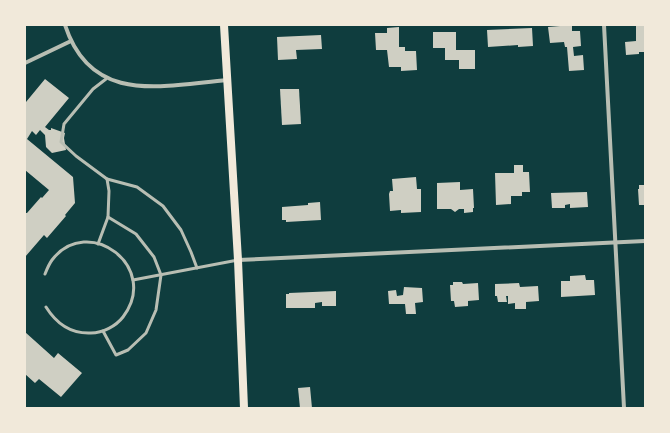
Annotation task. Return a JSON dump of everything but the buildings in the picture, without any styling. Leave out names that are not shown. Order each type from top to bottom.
[{"type":"main road","points":[[224,25],[226,80],[238,260],[244,408]]},
{"type":"street","points":[[65,25],[71,41],[80,57],[91,68],[106,78],[125,84],[149,87],[226,80]]},
{"type":"street","points":[[604,25],[624,408]]},
{"type":"street","points":[[25,63],[71,41]]},
{"type":"street","points":[[238,260],[645,241]]},
{"type":"lane","points":[[106,78],[93,90],[64,124],[61,142],[76,156],[107,179],[137,187],[163,206],[181,230],[192,252],[197,268]]},
{"type":"lane","points":[[98,244],[108,217],[109,191],[107,179]]},
{"type":"lane","points":[[103,330],[116,355],[128,350],[146,333],[156,310],[161,275],[154,256],[136,234],[108,217]]},
{"type":"lane","points":[[45,274],[52,260],[63,250],[76,244],[91,242],[106,246],[118,254],[128,266],[133,280],[133,295],[128,309],[119,321],[103,330],[92,333],[77,332],[63,326],[52,316],[46,306]]},
{"type":"lane","points":[[133,280],[238,260]]}]
